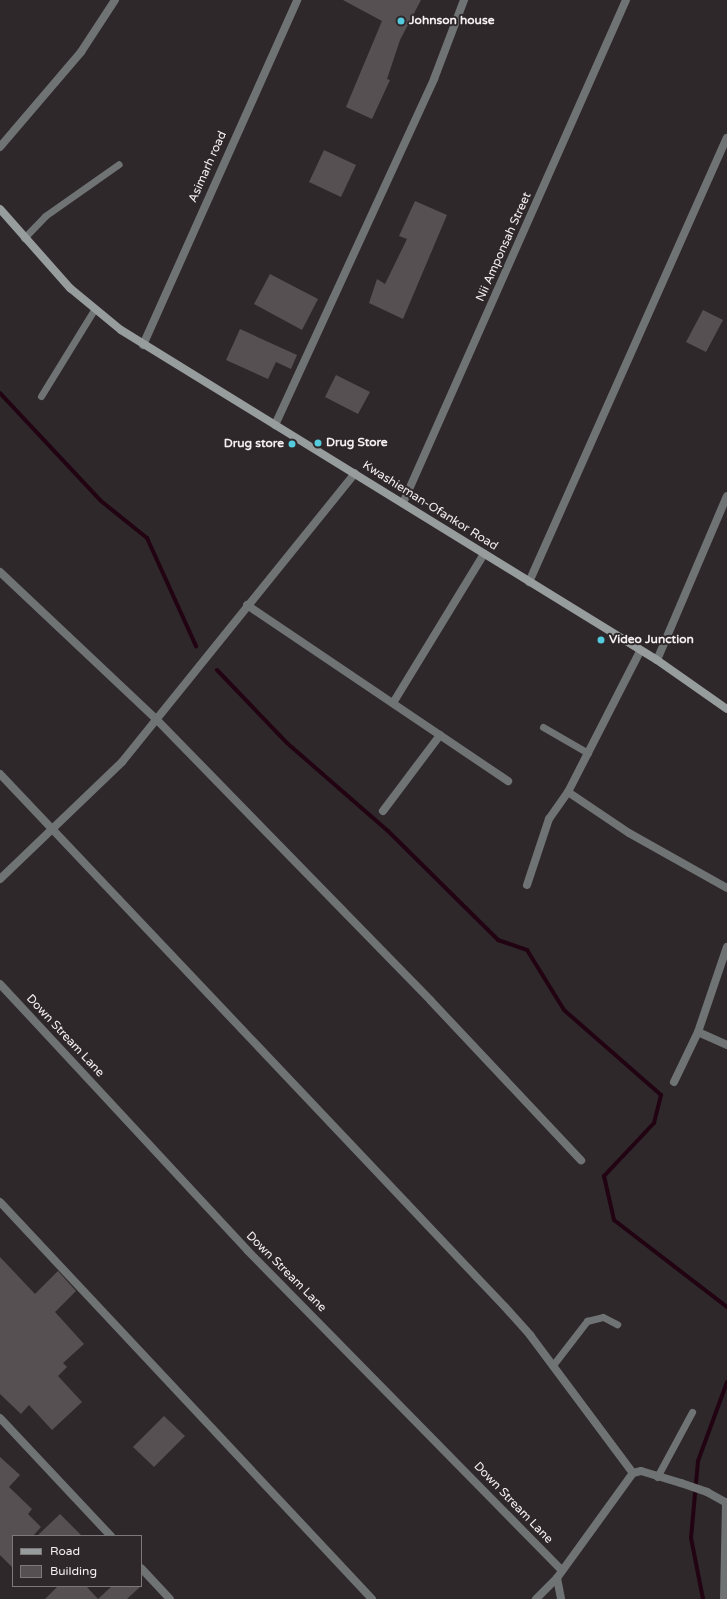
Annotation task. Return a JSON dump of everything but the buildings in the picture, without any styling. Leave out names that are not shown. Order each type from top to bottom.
[{"type":"main road","name":"Kwashieman-Ofankor Road","points":[[0,210],[24,238],[94,310],[143,345],[356,473],[640,651],[657,660],[727,710]]},
{"type":"street","points":[[0,147],[82,52],[115,0]]},
{"type":"street","name":"Asimarh road","points":[[143,345],[297,0]]},
{"type":"street","points":[[275,425],[434,79],[464,0]]},
{"type":"street","name":"Nii Amponsah Street","points":[[403,503],[626,0]]},
{"type":"street","points":[[529,582],[727,138]]},
{"type":"street","points":[[0,879],[55,829],[157,720],[247,605],[356,473]]},
{"type":"street","points":[[657,660],[727,496]]},
{"type":"street","points":[[392,703],[484,554]]},
{"type":"street","points":[[0,572],[157,720],[431,1001],[581,1160]]},
{"type":"street","points":[[247,605],[508,781]]},
{"type":"street","points":[[527,885],[549,819],[568,792],[640,651]]},
{"type":"street","points":[[383,811],[440,735]]},
{"type":"street","points":[[0,774],[55,829],[506,1307],[553,1365],[633,1473]]},
{"type":"street","points":[[568,792],[629,833],[727,888]]},
{"type":"street","points":[[674,1082],[698,1032],[727,947]]},
{"type":"street","name":"Down Stream Lane","points":[[0,984],[248,1251],[560,1574]]},
{"type":"street","points":[[698,1032],[727,1045]]},
{"type":"street","points":[[0,1202],[372,1599]]},
{"type":"street","points":[[0,1418],[110,1535]]},
{"type":"street","points":[[536,1599],[560,1574],[633,1473],[641,1471],[708,1492],[726,1503],[724,1599]]},
{"type":"street","points":[[142,1569],[170,1599]]},
{"type":"street","points":[[560,1574],[561,1599]]},
{"type":"lane","points":[[24,238],[45,216],[120,164]]},
{"type":"lane","points":[[40,396],[94,310]]},
{"type":"lane","points":[[543,727],[588,753]]},
{"type":"lane","points":[[553,1365],[587,1321],[603,1317],[617,1324]]},
{"type":"lane","points":[[657,1477],[692,1412]]},
{"type":"waterway","points":[[0,393],[101,501],[147,538],[196,646]]},
{"type":"waterway","points":[[217,670],[287,743],[388,831],[498,940],[527,950],[564,1010],[661,1095],[654,1123],[604,1176],[614,1220],[727,1307]]},
{"type":"waterway","points":[[703,1599],[691,1538],[698,1461],[727,1382]]},
{"type":"place","name":"Johnson house","points":[[401,21]]},
{"type":"place","name":"Drug Store","points":[[318,443]]},
{"type":"place","name":"Drug store","points":[[292,444]]},
{"type":"place","name":"Video Junction","points":[[601,640]]}]
